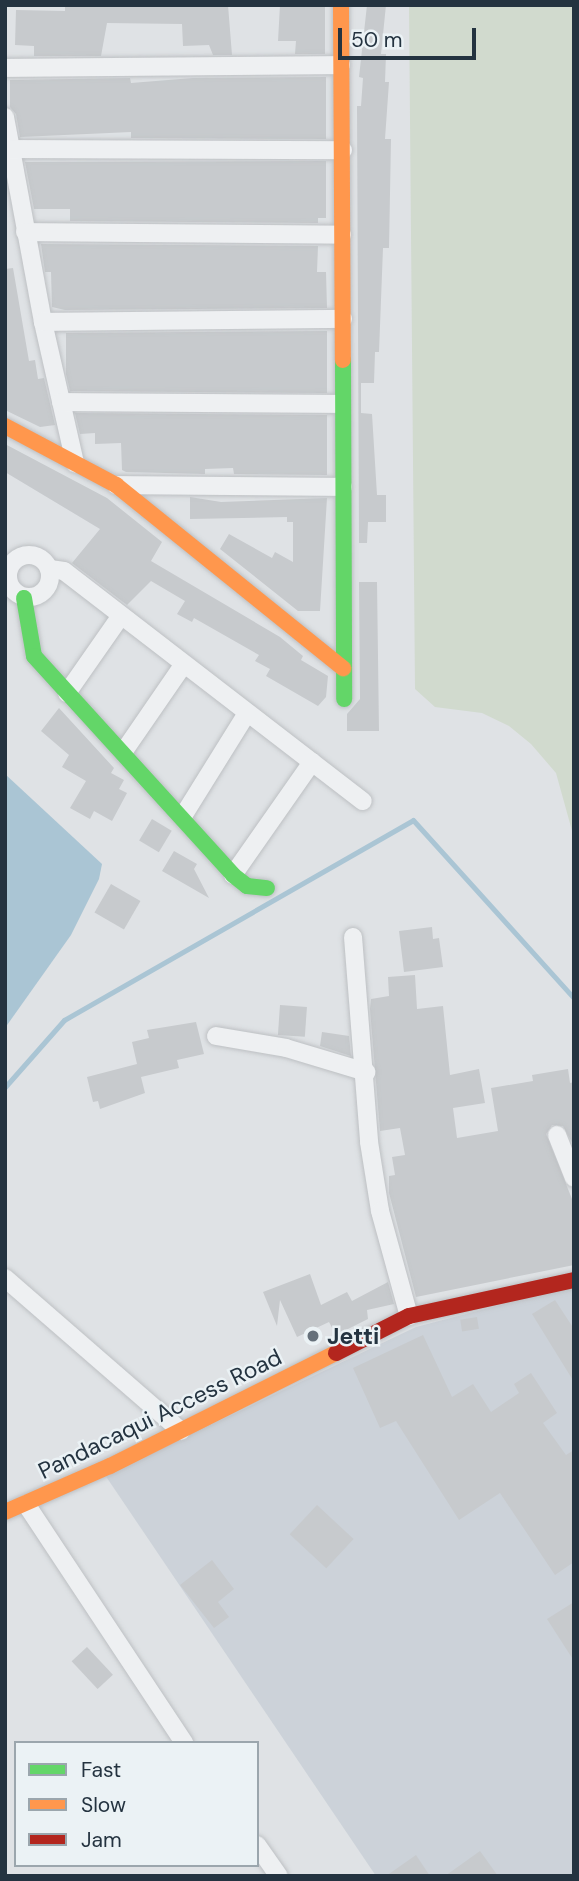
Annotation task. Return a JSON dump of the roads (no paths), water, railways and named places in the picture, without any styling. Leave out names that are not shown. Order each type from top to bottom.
[{"type":"street","points":[[341,5],[344,699]]},
{"type":"street","points":[[5,68],[341,65]]},
{"type":"street","points":[[5,117],[43,322],[75,463]]},
{"type":"street","points":[[10,149],[343,150]]},
{"type":"street","points":[[25,232],[342,235]]},
{"type":"street","points":[[43,322],[343,319]]},
{"type":"street","points":[[61,402],[342,404]]},
{"type":"street","points":[[5,426],[116,485],[343,668]]},
{"type":"street","points":[[116,485],[343,487]]},
{"type":"street","points":[[267,888],[247,886],[233,875],[124,751],[34,656],[24,598],[12,589],[8,574],[9,559],[25,555],[40,557],[50,569],[64,571],[120,617],[363,801]]},
{"type":"street","points":[[24,598],[44,590],[50,569]]},
{"type":"street","points":[[67,693],[120,617]]},
{"type":"street","points":[[124,751],[183,665]]},
{"type":"street","points":[[183,816],[247,713]]},
{"type":"street","points":[[233,875],[312,762]]},
{"type":"street","points":[[353,937],[366,1072],[365,1109],[380,1211],[409,1316]]},
{"type":"street","points":[[216,1036],[286,1048],[366,1072]]},
{"type":"street","points":[[557,1135],[574,1178]]},
{"type":"street","points":[[5,1278],[181,1431]]},
{"type":"street","name":"Pandacaqui Access Road","points":[[5,1512],[181,1431],[409,1316],[574,1280]]},
{"type":"street","points":[[26,1504],[183,1741]]},
{"type":"street","points":[[259,1848],[279,1876]]},
{"type":"water","points":[[5,774],[102,864],[99,879],[71,935],[5,1028]]},
{"type":"waterway","points":[[5,1087],[64,1020],[413,820],[574,998]]},
{"type":"place","name":"Jetti","points":[[313,1336]]}]
